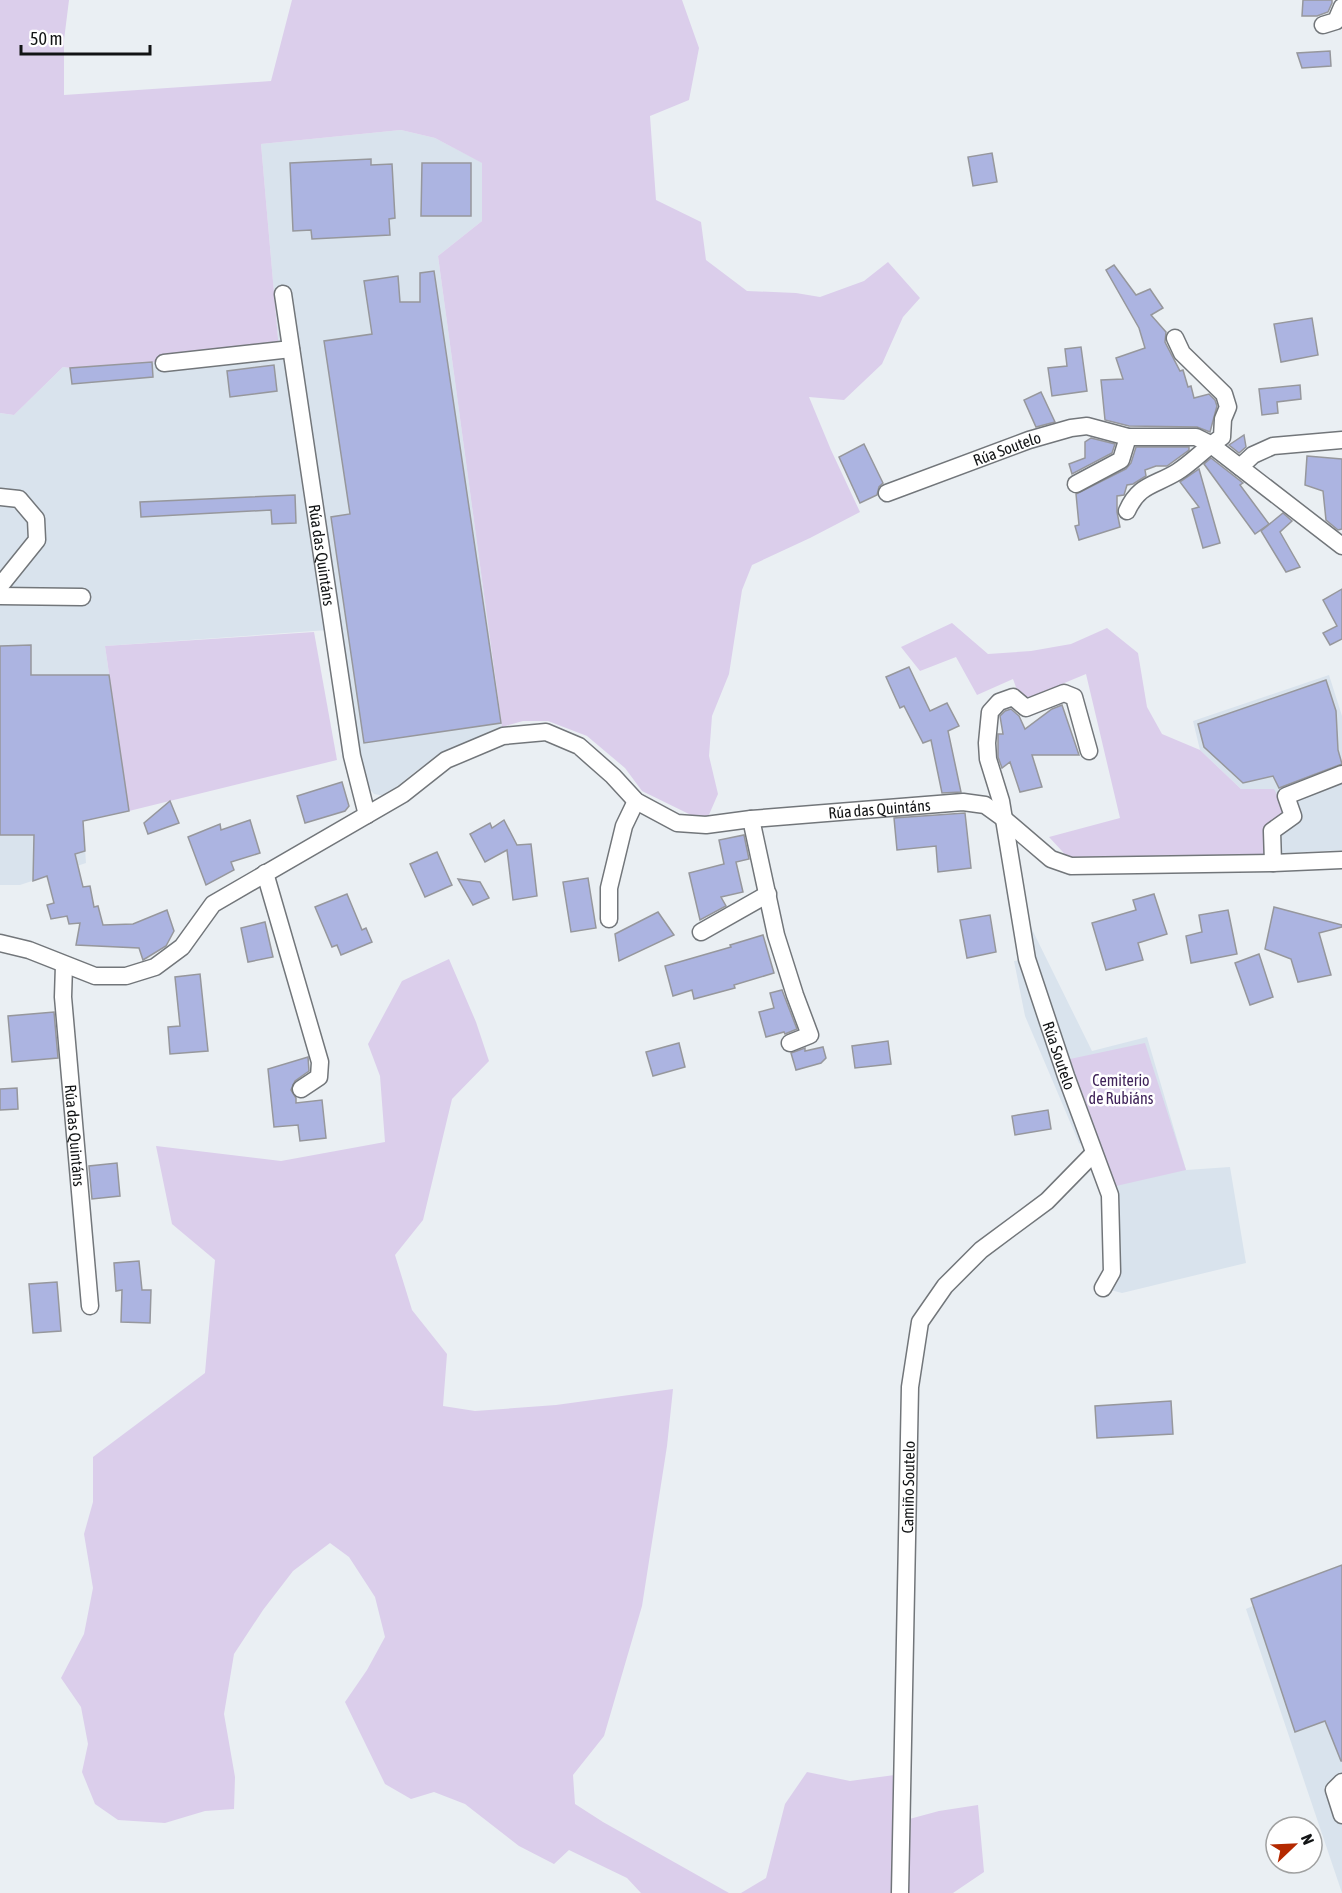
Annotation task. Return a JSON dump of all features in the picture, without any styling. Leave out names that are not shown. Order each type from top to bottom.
[{"type":"street","points":[[1323,25],[1336,21],[1342,7]]},
{"type":"street","name":"Rúa das Quintáns","points":[[284,294],[352,756],[367,815]]},
{"type":"street","points":[[1127,511],[1133,497],[1155,481],[1177,472],[1210,444],[1222,437],[1223,419],[1228,407],[1224,393],[1182,353],[1175,338]]},
{"type":"street","points":[[164,363],[291,349]]},
{"type":"street","name":"Rúa Soutelo","points":[[887,493],[1029,440],[1071,428],[1087,426],[1128,437],[1196,437],[1210,444],[1342,546]]},
{"type":"street","points":[[1076,484],[1121,460],[1128,437]]},
{"type":"street","points":[[1240,467],[1252,455],[1274,446],[1342,440]]},
{"type":"street","points":[[0,497],[19,499],[36,519],[37,540],[0,586]]},
{"type":"street","points":[[0,596],[82,597]]},
{"type":"street","name":"Rúa Soutelo","points":[[1089,751],[1074,697],[1064,693],[1026,708],[1013,697],[999,702],[990,712],[988,759],[1004,818],[1028,959],[1093,1154],[1110,1195],[1112,1272],[1103,1288]]},
{"type":"street","name":"Rúa das Quintáns","points":[[0,943],[29,950],[95,976],[126,976],[155,967],[182,947],[213,904],[403,794],[446,760],[503,736],[546,732],[579,746],[613,776],[636,801],[677,823],[705,825],[963,801],[985,806],[1004,818]]},
{"type":"street","points":[[1274,863],[1272,831],[1293,816],[1286,796],[1342,774]]},
{"type":"street","points":[[609,919],[609,888],[624,826],[636,801]]},
{"type":"street","points":[[1004,818],[1051,859],[1071,866],[1342,860]]},
{"type":"street","points":[[751,819],[776,935],[810,1035],[790,1043]]},
{"type":"street","points":[[265,873],[320,1062],[319,1077],[301,1089]]},
{"type":"street","points":[[701,932],[768,894]]},
{"type":"street","name":"Rúa das Quintáns","points":[[64,965],[63,997],[90,1306]]},
{"type":"street","name":"Camiño Soutelo","points":[[900,1893],[910,1387],[920,1322],[945,1287],[981,1251],[1047,1201],[1093,1154]]},
{"type":"street","points":[[1342,1782],[1334,1790],[1342,1815]]},
{"type":"shaded area","points":[[401,130],[435,138],[483,163],[482,221],[438,256],[502,727],[441,754],[385,796],[374,794],[366,785],[360,755],[342,629],[105,646],[129,811],[83,821],[86,863],[20,885],[0,885],[0,413],[14,415],[63,367],[164,363],[279,350],[261,144]]},
{"type":"shaded area","points":[[1329,675],[1342,716],[1342,850],[1268,854],[1241,789],[1200,750],[1193,721]]},
{"type":"shaded area","points":[[1016,897],[1092,1051],[1147,1037],[1186,1170],[1230,1167],[1246,1263],[1122,1293],[1103,1288],[1112,1237],[1093,1154],[1079,1143],[1025,1016],[1014,961],[1027,959]]},
{"type":"shaded area","points":[[1342,1566],[1342,1893],[1324,1840],[1324,1815],[1316,1815],[1246,1609]]},
{"type":"green space","points":[[0,0],[69,0],[64,40],[64,95],[271,81],[292,0],[682,0],[699,48],[689,100],[650,116],[656,200],[701,222],[706,260],[747,291],[796,293],[820,297],[864,281],[888,262],[920,298],[903,317],[882,364],[844,400],[809,397],[860,512],[752,565],[742,590],[729,674],[712,716],[709,756],[718,794],[708,817],[691,815],[642,791],[625,768],[587,736],[548,721],[523,721],[502,727],[438,256],[482,221],[482,163],[435,138],[401,130],[261,144],[279,350],[164,363],[63,367],[14,415],[0,413]]},
{"type":"green space","points":[[952,623],[988,654],[1031,651],[1071,644],[1107,628],[1138,653],[1147,707],[1162,734],[1200,750],[1241,789],[1274,789],[1287,813],[1268,854],[1073,863],[1049,837],[1120,818],[1086,674],[1021,701],[1013,679],[977,695],[956,657],[920,671],[901,647]]},
{"type":"green space","points":[[314,632],[337,760],[129,811],[105,646]]},
{"type":"green space","points":[[449,959],[476,1022],[489,1061],[452,1099],[423,1220],[395,1255],[412,1310],[447,1354],[443,1406],[475,1411],[556,1405],[673,1389],[667,1446],[642,1606],[604,1736],[573,1775],[575,1804],[729,1893],[641,1893],[627,1878],[569,1850],[554,1864],[519,1846],[465,1804],[434,1792],[411,1799],[385,1784],[345,1702],[367,1670],[385,1637],[375,1597],[349,1557],[330,1543],[293,1571],[263,1610],[234,1654],[224,1714],[235,1777],[234,1809],[205,1811],[165,1823],[118,1820],[95,1804],[82,1772],[88,1744],[81,1707],[61,1678],[84,1634],[93,1588],[84,1534],[93,1502],[93,1457],[205,1373],[215,1260],[172,1224],[156,1146],[281,1161],[385,1142],[380,1076],[368,1044],[402,981]]},
{"type":"green space","name":"Cemiterio de Rubiáns","points":[[1145,1043],[1186,1170],[1116,1186],[1070,1059]]},
{"type":"green space","points":[[807,1772],[850,1781],[902,1774],[902,1821],[939,1811],[978,1805],[984,1872],[953,1893],[741,1893],[766,1878],[785,1804]]},
{"type":"building","points":[[1303,0],[1332,0],[1332,3],[1328,12],[1317,16],[1302,16]]},
{"type":"building","points":[[1330,51],[1331,66],[1302,68],[1297,53]]},
{"type":"building","points":[[992,153],[997,182],[973,186],[968,157]]},
{"type":"building","points":[[371,159],[371,165],[392,164],[395,218],[389,219],[390,235],[312,239],[311,230],[293,231],[290,163]]},
{"type":"building","points":[[422,163],[471,163],[471,216],[421,216]]},
{"type":"building","points":[[1114,265],[1136,295],[1150,289],[1163,308],[1151,315],[1166,332],[1165,342],[1180,371],[1183,370],[1194,398],[1209,394],[1215,400],[1217,406],[1210,432],[1197,427],[1129,426],[1105,420],[1101,380],[1123,379],[1116,358],[1145,348],[1139,328],[1106,270]]},
{"type":"building","points":[[434,271],[501,723],[364,743],[331,517],[350,514],[324,341],[372,334],[364,281],[398,276],[400,302],[420,302],[420,273]]},
{"type":"building","points":[[1312,318],[1318,355],[1281,362],[1274,324]]},
{"type":"building","points":[[1081,347],[1087,391],[1052,396],[1048,368],[1067,366],[1065,349]]},
{"type":"building","points":[[152,362],[153,377],[72,384],[70,368]]},
{"type":"building","points":[[274,365],[277,391],[230,397],[227,371]]},
{"type":"building","points":[[1300,385],[1301,399],[1277,402],[1278,413],[1262,415],[1259,389]]},
{"type":"building","points":[[1041,392],[1055,422],[1036,427],[1024,400]]},
{"type":"building","points":[[1244,435],[1246,447],[1239,453],[1229,445]]},
{"type":"building","points":[[1091,438],[1115,444],[1112,453],[1072,474],[1069,464],[1085,458],[1085,442]]},
{"type":"building","points":[[864,444],[883,483],[877,495],[860,503],[839,457]]},
{"type":"building","points":[[1136,447],[1189,447],[1189,450],[1167,466],[1156,466],[1145,470],[1146,476],[1127,485],[1124,495],[1117,496],[1120,527],[1079,540],[1075,526],[1079,525],[1076,494],[1126,469],[1131,463]]},
{"type":"building","points":[[1307,456],[1342,459],[1342,529],[1338,530],[1326,520],[1323,491],[1305,485]]},
{"type":"building","points":[[1211,458],[1243,483],[1240,485],[1269,524],[1255,534],[1204,464]]},
{"type":"building","points":[[1199,469],[1220,543],[1203,548],[1192,509],[1199,507],[1180,482]]},
{"type":"building","points":[[295,495],[296,523],[272,524],[271,510],[141,517],[140,502]]},
{"type":"building","points":[[1283,513],[1292,521],[1280,532],[1300,567],[1286,572],[1261,531]]},
{"type":"building","points":[[1342,589],[1342,639],[1330,645],[1323,633],[1337,626],[1323,600]]},
{"type":"building","points":[[31,645],[31,675],[109,675],[129,811],[83,821],[85,851],[75,854],[83,887],[90,886],[94,907],[98,906],[103,925],[133,924],[167,910],[174,931],[166,946],[143,960],[139,948],[76,945],[80,923],[69,924],[67,916],[51,919],[47,905],[54,903],[47,876],[33,881],[34,835],[0,835],[0,646]]},
{"type":"building","points":[[909,667],[930,711],[947,703],[959,726],[948,731],[961,792],[942,793],[931,740],[923,743],[904,706],[900,708],[886,677]]},
{"type":"building","points":[[1326,680],[1336,711],[1338,750],[1342,764],[1279,788],[1273,776],[1243,783],[1204,747],[1198,724]]},
{"type":"building","points":[[1062,705],[1079,755],[1032,755],[1042,787],[1020,792],[1010,762],[1002,768],[998,757],[998,734],[1003,734],[1000,716],[1011,709],[1019,716],[1025,729],[1052,709]]},
{"type":"building","points":[[342,782],[349,806],[345,811],[305,823],[297,796]]},
{"type":"building","points":[[170,801],[179,823],[148,834],[144,823]]},
{"type":"building","points":[[965,813],[971,868],[938,872],[936,846],[897,850],[894,818]]},
{"type":"building","points":[[250,820],[260,853],[231,862],[234,870],[206,885],[188,837],[220,824],[221,830]]},
{"type":"building","points":[[504,820],[517,845],[531,844],[537,896],[513,900],[507,850],[485,862],[470,834],[490,823],[492,828]]},
{"type":"building","points":[[744,835],[749,859],[736,862],[743,892],[721,897],[726,906],[700,920],[689,873],[724,864],[719,840]]},
{"type":"building","points":[[437,852],[452,885],[425,897],[410,864]]},
{"type":"building","points":[[588,878],[596,928],[571,932],[563,882]]},
{"type":"building","points":[[458,879],[480,882],[489,898],[473,905]]},
{"type":"building","points":[[347,894],[362,930],[366,928],[372,942],[341,955],[337,945],[332,947],[315,907]]},
{"type":"building","points":[[1154,894],[1167,934],[1138,943],[1143,960],[1106,970],[1092,923],[1136,910],[1133,900]]},
{"type":"building","points":[[1274,907],[1342,925],[1342,927],[1319,933],[1331,975],[1298,982],[1291,959],[1265,949]]},
{"type":"building","points":[[1228,910],[1237,954],[1191,963],[1186,936],[1202,932],[1199,915]]},
{"type":"building","points":[[658,912],[674,935],[619,961],[615,934]]},
{"type":"building","points":[[990,915],[996,952],[967,958],[960,920]]},
{"type":"building","points":[[265,922],[273,957],[248,962],[241,928]]},
{"type":"building","points":[[763,935],[774,973],[734,985],[735,988],[694,999],[692,990],[673,996],[665,966]]},
{"type":"building","points":[[1259,954],[1273,997],[1250,1005],[1235,963]]},
{"type":"building","points":[[200,974],[208,1051],[170,1054],[168,1027],[180,1026],[175,977]]},
{"type":"building","points":[[782,990],[797,1029],[785,1034],[784,1032],[766,1037],[759,1012],[774,1008],[770,993]]},
{"type":"building","points":[[54,1012],[58,1058],[12,1062],[8,1016]]},
{"type":"building","points":[[888,1041],[891,1064],[855,1068],[852,1046]]},
{"type":"building","points":[[679,1043],[685,1067],[653,1076],[646,1052]]},
{"type":"building","points":[[823,1047],[826,1058],[821,1063],[796,1070],[791,1053],[805,1048],[805,1051]]},
{"type":"building","points":[[308,1057],[309,1071],[295,1081],[291,1090],[296,1103],[322,1100],[326,1138],[300,1141],[298,1125],[274,1127],[268,1069]]},
{"type":"building","points":[[17,1088],[18,1109],[0,1110],[0,1089]]},
{"type":"building","points":[[1048,1110],[1051,1129],[1015,1135],[1012,1116]]},
{"type":"building","points":[[117,1163],[120,1196],[92,1199],[89,1166]]},
{"type":"building","points":[[139,1261],[142,1290],[151,1290],[150,1323],[121,1322],[122,1290],[116,1291],[114,1263]]},
{"type":"building","points":[[57,1282],[61,1331],[33,1333],[29,1284]]},
{"type":"building","points":[[1171,1401],[1173,1434],[1097,1438],[1095,1406]]},
{"type":"building","points":[[1342,1565],[1341,1761],[1325,1721],[1295,1732],[1251,1599]]}]
